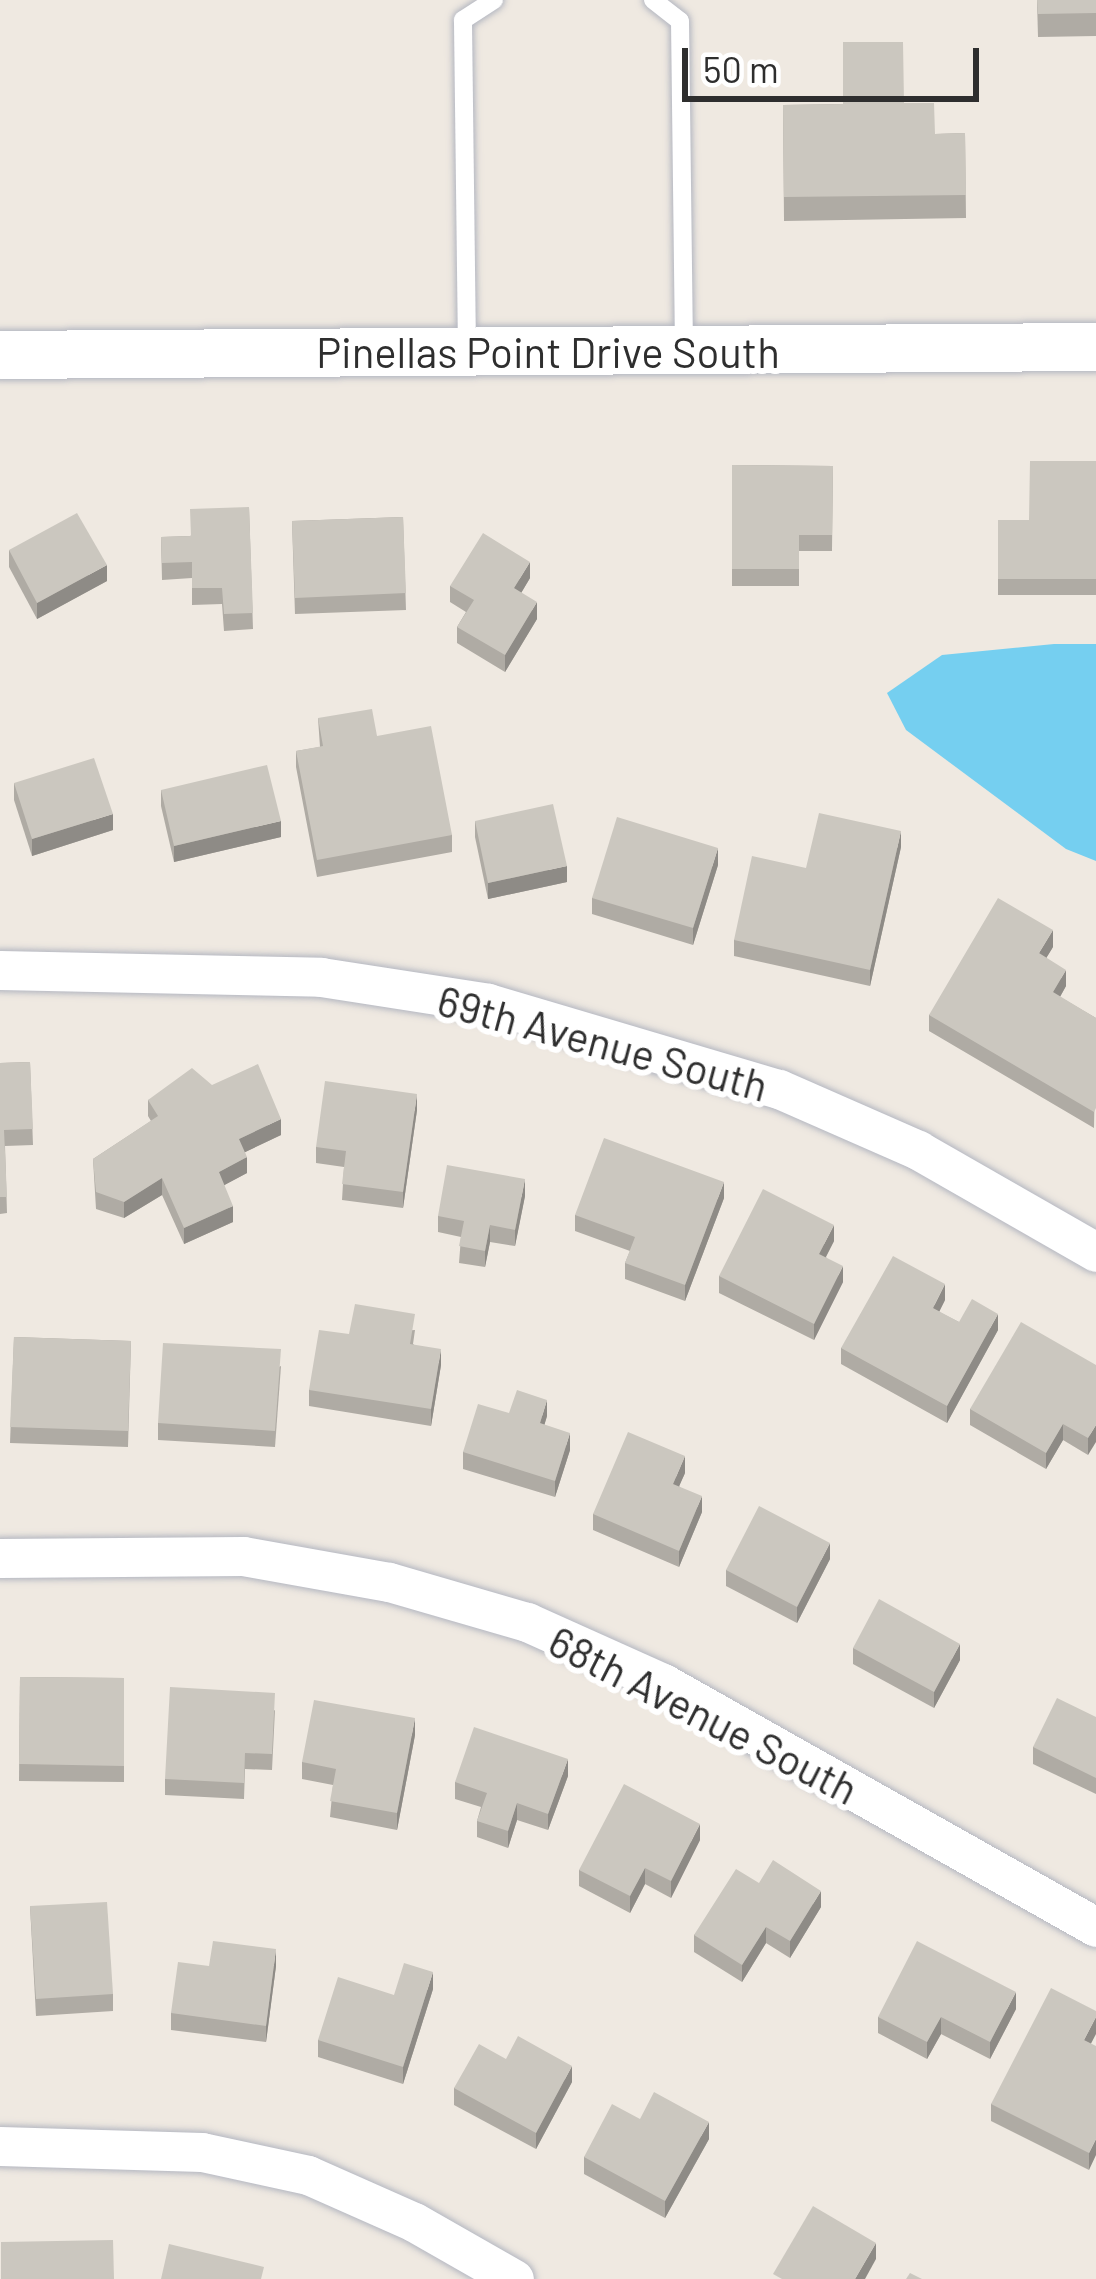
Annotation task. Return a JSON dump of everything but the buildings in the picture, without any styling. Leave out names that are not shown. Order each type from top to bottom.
[{"type":"street","name":"Pinellas Point Drive South","points":[[0,355],[1096,347]]},
{"type":"street","name":"69th Avenue South","points":[[0,970],[321,977],[488,1003],[779,1089],[918,1150],[1096,1252]]},
{"type":"street","name":"68th Avenue South","points":[[0,1558],[243,1556],[389,1582],[526,1622],[664,1683],[1096,1927]]},
{"type":"street","points":[[0,2146],[202,2152],[308,2175],[414,2222],[514,2279]]},
{"type":"lane","points":[[456,0],[463,20],[467,352]]},
{"type":"lane","points":[[463,20],[494,0]]},
{"type":"lane","points":[[653,0],[680,22],[685,350]]},
{"type":"water","points":[[1096,644],[1096,861],[1066,849],[906,730],[887,693],[942,655]]}]
